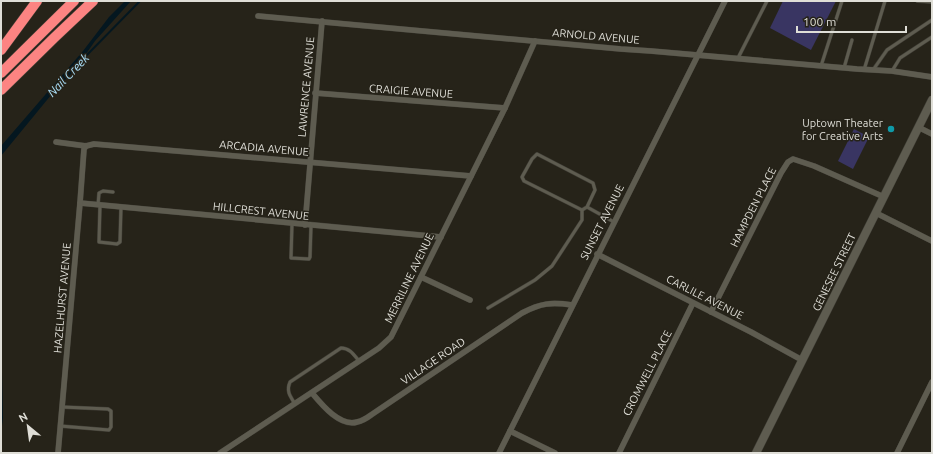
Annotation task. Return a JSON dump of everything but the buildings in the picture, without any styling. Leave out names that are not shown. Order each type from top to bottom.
[{"type":"highway","points":[[1,50],[37,1]]},
{"type":"highway","points":[[1,73],[74,1]]},
{"type":"highway","points":[[1,90],[93,1]]},
{"type":"main road","name":"GENESEE STREET","points":[[756,453],[932,100]]},
{"type":"street","name":"SUNSET AVENUE","points":[[499,453],[597,254],[725,1]]},
{"type":"street","name":"ARNOLD AVENUE","points":[[258,16],[864,70],[892,71],[932,77]]},
{"type":"street","name":"LAWRENCE AVENUE","points":[[308,226],[310,161],[322,21]]},
{"type":"street","name":"MERRILINE AVENUE","points":[[220,453],[360,361],[379,348],[391,337],[471,176],[535,41]]},
{"type":"street","name":"CRAIGIE AVENUE","points":[[316,94],[504,108]]},
{"type":"street","points":[[918,127],[932,134]]},
{"type":"street","name":"ARCADIA AVENUE","points":[[56,142],[86,146],[94,144],[310,161],[471,176]]},
{"type":"street","name":"HAZELHURST AVENUE","points":[[58,453],[84,149],[86,146]]},
{"type":"street","name":"HAMPDEN PLACE","points":[[711,312],[781,173],[788,162],[793,159],[814,166],[884,197]]},
{"type":"street","name":"HILLCREST AVENUE","points":[[80,203],[308,226],[441,237]]},
{"type":"street","points":[[876,213],[932,241]]},
{"type":"street","name":"CARLILE AVENUE","points":[[597,254],[802,360]]},
{"type":"street","points":[[421,277],[470,300]]},
{"type":"street","name":"VILLAGE ROAD","points":[[312,393],[337,418],[347,422],[358,422],[371,415],[522,313],[535,306],[544,304],[558,303],[572,305]]},
{"type":"street","name":"CROMWELL PLACE","points":[[619,453],[693,303]]},
{"type":"street","points":[[898,453],[932,382]]},
{"type":"street","points":[[510,431],[555,453]]},
{"type":"lane","points":[[738,58],[767,1]]},
{"type":"lane","points":[[822,66],[842,1]]},
{"type":"lane","points":[[864,70],[885,1]]},
{"type":"lane","points":[[917,1],[932,2]]},
{"type":"lane","points":[[873,70],[887,50],[932,20]]},
{"type":"lane","points":[[892,71],[900,58],[932,37]]},
{"type":"lane","points":[[844,68],[852,40]]},
{"type":"lane","points":[[537,154],[593,183],[595,190],[587,207],[582,210],[524,181],[522,178],[532,159],[537,154]]},
{"type":"lane","points":[[113,192],[103,191],[99,193],[99,242],[117,244],[120,242],[121,207]]},
{"type":"lane","points":[[587,207],[614,222]]},
{"type":"lane","points":[[488,308],[535,280],[552,266],[582,220],[582,210]]},
{"type":"lane","points":[[292,224],[291,258],[309,259],[308,226]]},
{"type":"lane","points":[[296,404],[288,393],[290,382],[341,348],[346,348],[360,361]]},
{"type":"lane","points":[[60,426],[109,430],[112,427],[111,411],[108,409],[62,407]]},
{"type":"water","points":[[125,1],[131,1],[95,41],[74,71],[56,89],[1,156],[1,146],[83,51],[109,17]]},
{"type":"waterway","name":"Nail Creek","points":[[79,63],[140,1]]},
{"type":"waterway","name":"Nail Creek","points":[[1,372],[1,426]]},
{"type":"place","name":"Uptown Theater for Creative Arts","points":[[891,129]]}]
